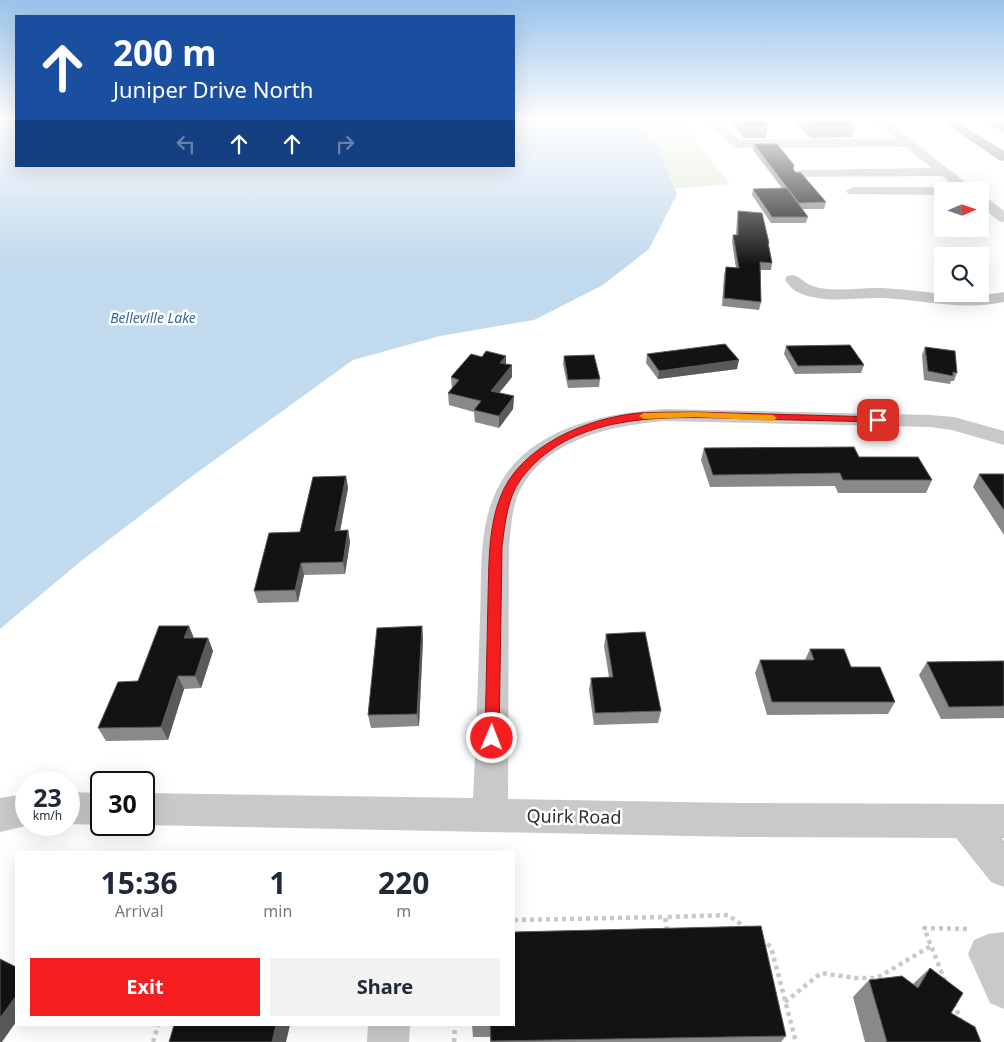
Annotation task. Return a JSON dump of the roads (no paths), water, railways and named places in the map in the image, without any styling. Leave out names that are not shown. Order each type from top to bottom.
[{"type":"street","points":[[939,168],[958,182]]},
{"type":"street","points":[[800,174],[945,172]]},
{"type":"street","points":[[849,195],[881,191],[934,191]]},
{"type":"street","points":[[989,206],[1004,218]]},
{"type":"street","points":[[793,280],[806,290],[825,293],[881,293],[957,302],[983,302],[1004,297]]},
{"type":"street","points":[[490,815],[496,547],[506,497],[516,478],[545,449],[564,438],[613,420],[637,416],[695,414],[809,419],[930,421],[962,426],[1004,438]]},
{"type":"street","name":"Quirk Road","points":[[155,810],[738,820],[1004,822]]},
{"type":"street","points":[[0,815],[15,812]]},
{"type":"street","points":[[965,821],[1004,869]]},
{"type":"street","points":[[1004,952],[988,954],[1004,989]]},
{"type":"street","points":[[388,1042],[389,1026]]},
{"type":"water","name":"Belleville Lake","points":[[0,168],[666,168],[677,194],[649,249],[603,285],[534,320],[440,336],[353,360],[191,477],[81,561],[0,629]]}]
